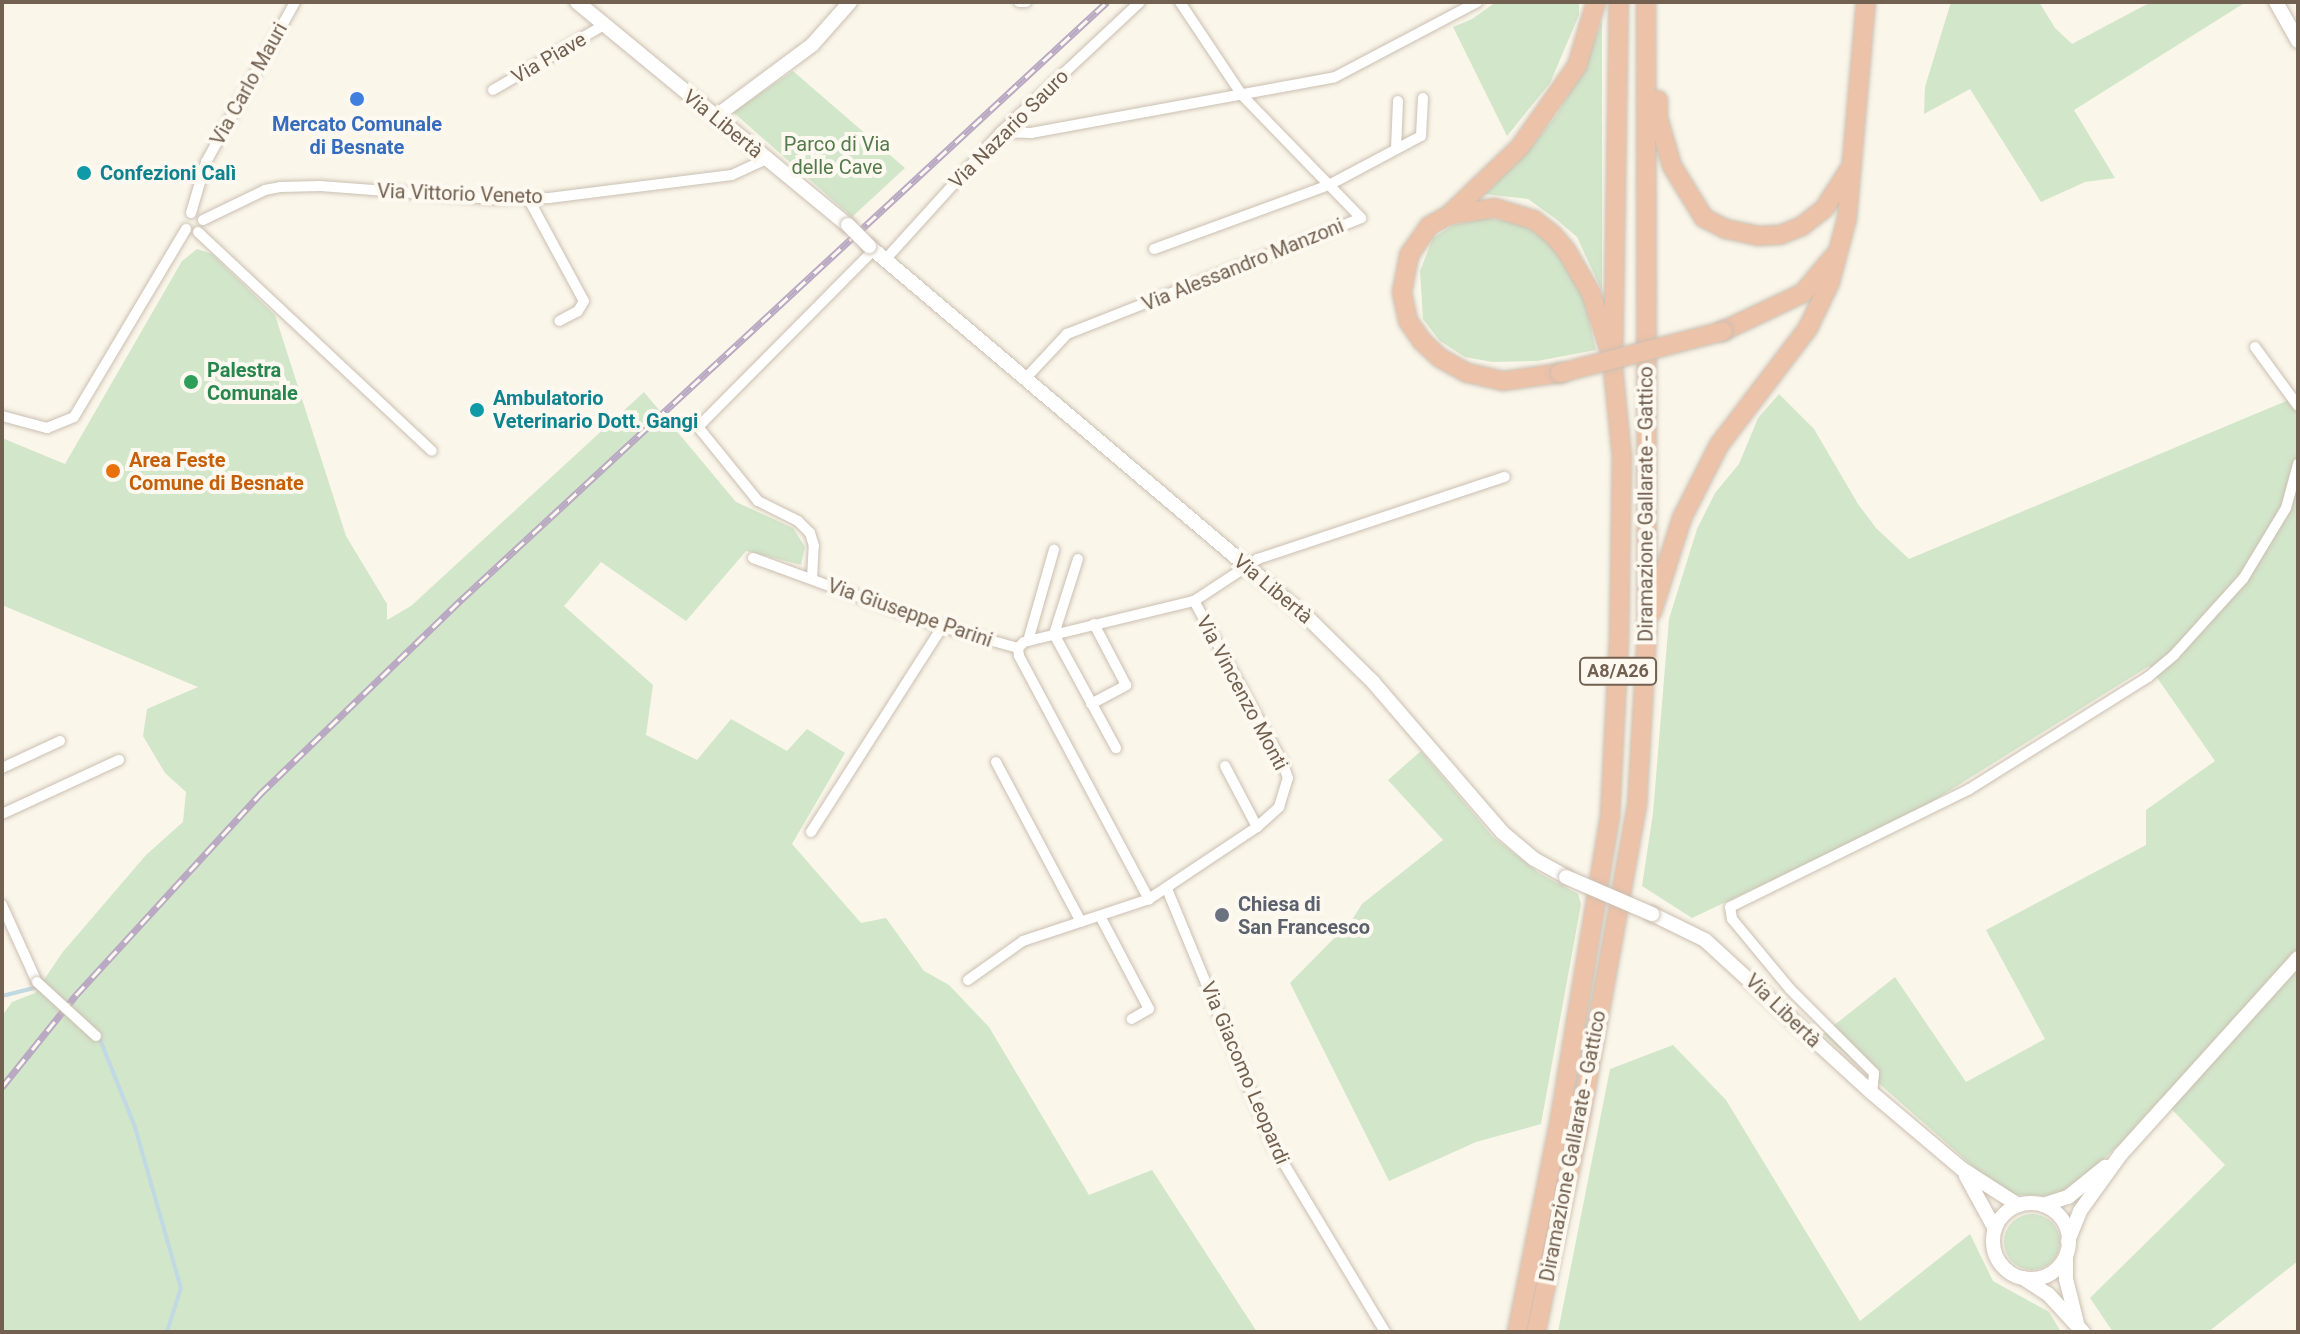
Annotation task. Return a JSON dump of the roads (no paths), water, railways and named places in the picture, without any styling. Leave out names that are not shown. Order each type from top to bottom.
[{"type":"highway","points":[[1596,2],[1577,66],[1520,147],[1449,215],[1429,226],[1409,255],[1402,292],[1408,321],[1422,341],[1440,358],[1479,376],[1503,381],[1560,373],[1723,331],[1803,293],[1837,252]]},
{"type":"highway","name":"Diramazione Gallarate - Gattico","points":[[1517,1332],[1560,1118],[1610,816],[1619,640],[1622,458],[1613,368],[1619,2]]},
{"type":"highway","name":"Diramazione Gallarate - Gattico","points":[[1536,1332],[1580,1122],[1637,806],[1647,630],[1646,2]]},
{"type":"highway","points":[[1657,2],[1658,118],[1672,166],[1704,218],[1726,229],[1758,236],[1780,235],[1802,226],[1824,209],[1853,165]]},
{"type":"highway","points":[[1647,630],[1682,518],[1719,445],[1808,328],[1830,282],[1847,218],[1866,2]]},
{"type":"highway","points":[[1449,215],[1495,208],[1534,220],[1552,234],[1566,250],[1591,293],[1613,368]]},
{"type":"street","name":"Via Carlo Mauri","points":[[192,230],[184,220],[191,213],[206,162],[295,2]]},
{"type":"street","name":"Via Libertà","points":[[577,2],[848,225],[875,253],[1339,647],[1502,832],[1534,859],[1566,877],[1688,928],[1705,940],[1872,1093],[1962,1169]]},
{"type":"street","points":[[715,117],[812,45],[850,2]]},
{"type":"street","points":[[1019,2],[1026,2]]},
{"type":"street","name":"Via Nazario Sauro","points":[[812,579],[814,546],[810,533],[798,521],[758,501],[698,427],[875,253],[1140,2]]},
{"type":"street","name":"Via Alessandro Manzoni","points":[[1025,379],[1067,334],[1361,218],[1242,95],[1180,2]]},
{"type":"street","points":[[1001,132],[1031,133],[1335,77],[1477,2]]},
{"type":"street","points":[[2276,2],[2298,41]]},
{"type":"street","name":"Via Piave","points":[[493,90],[604,25]]},
{"type":"street","points":[[1154,249],[1329,185],[1421,136],[1423,98]]},
{"type":"street","points":[[1396,149],[1398,101]]},
{"type":"street","name":"Via Vittorio Veneto","points":[[203,220],[265,190],[280,187],[528,198],[693,182],[732,175],[766,159]]},
{"type":"street","points":[[528,198],[584,301],[578,311],[559,321]]},
{"type":"street","points":[[2,416],[47,428],[74,417],[192,230],[203,220],[191,213]]},
{"type":"street","points":[[192,230],[432,451]]},
{"type":"street","points":[[2255,347],[2298,406]]},
{"type":"street","points":[[1872,1093],[1874,1073],[1790,989],[1732,919],[1730,907],[1968,790],[2148,677],[2174,655],[2243,579],[2286,508],[2298,464]]},
{"type":"street","name":"Via Giuseppe Parini","points":[[753,558],[942,627],[1018,648],[1028,641],[1054,634],[1194,601],[1258,559],[1505,477]]},
{"type":"street","points":[[1028,641],[1054,550]]},
{"type":"street","points":[[1078,559],[1054,634],[1116,748]]},
{"type":"street","name":"Via Vincenzo Monti","points":[[968,980],[1023,941],[1149,899],[1167,889],[1257,827],[1279,807],[1286,794],[1288,778],[1194,601]]},
{"type":"street","points":[[1091,704],[1126,685],[1094,624]]},
{"type":"street","points":[[811,832],[942,627]]},
{"type":"street","points":[[1018,648],[1019,656],[1149,899]]},
{"type":"street","points":[[2,768],[60,741]]},
{"type":"street","points":[[2,814],[119,760]]},
{"type":"street","points":[[996,762],[1081,922]]},
{"type":"street","points":[[1225,766],[1257,827]]},
{"type":"street","name":"Via Giacomo Leopardi","points":[[1167,889],[1274,1147],[1385,1332]]},
{"type":"street","points":[[2,905],[37,982],[96,1036]]},
{"type":"street","points":[[1100,916],[1149,1009],[1132,1019]]},
{"type":"street","points":[[2022,1277],[2049,1273],[2067,1247],[2080,1211],[2121,1154],[2298,958]]},
{"type":"street","points":[[1962,1169],[2018,1205],[2043,1205],[2068,1197],[2121,1154]]},
{"type":"street","points":[[1962,1169],[1981,1197],[1995,1229]]},
{"type":"street","points":[[2018,1205],[2002,1216],[1995,1229],[1993,1245],[1997,1258],[2006,1269],[2045,1291],[2080,1328]]},
{"type":"street","points":[[2043,1205],[2060,1217],[2067,1247],[2066,1279],[2080,1328]]},
{"type":"waterway","points":[[2,996],[38,987]]},
{"type":"waterway","points":[[99,1037],[135,1127],[181,1288],[167,1332]]},
{"type":"railway","points":[[2,1087],[76,995],[260,794],[462,599],[1107,2]]},
{"type":"place","name":"Mercato Comunale di Besnate","points":[[357,99]]},
{"type":"place","name":"Confezioni Calì","points":[[84,173]]},
{"type":"place","name":"Palestra Comunale","points":[[191,382]]},
{"type":"place","name":"Ambulatorio Veterinario Dott. Gangi","points":[[477,410]]},
{"type":"place","name":"Area Feste Comune di Besnate","points":[[113,471]]},
{"type":"place","name":"Chiesa di San Francesco","points":[[1222,915]]},
{"type":"park label","name":"Parco di Via delle Cave","points":[[837,156]]}]
